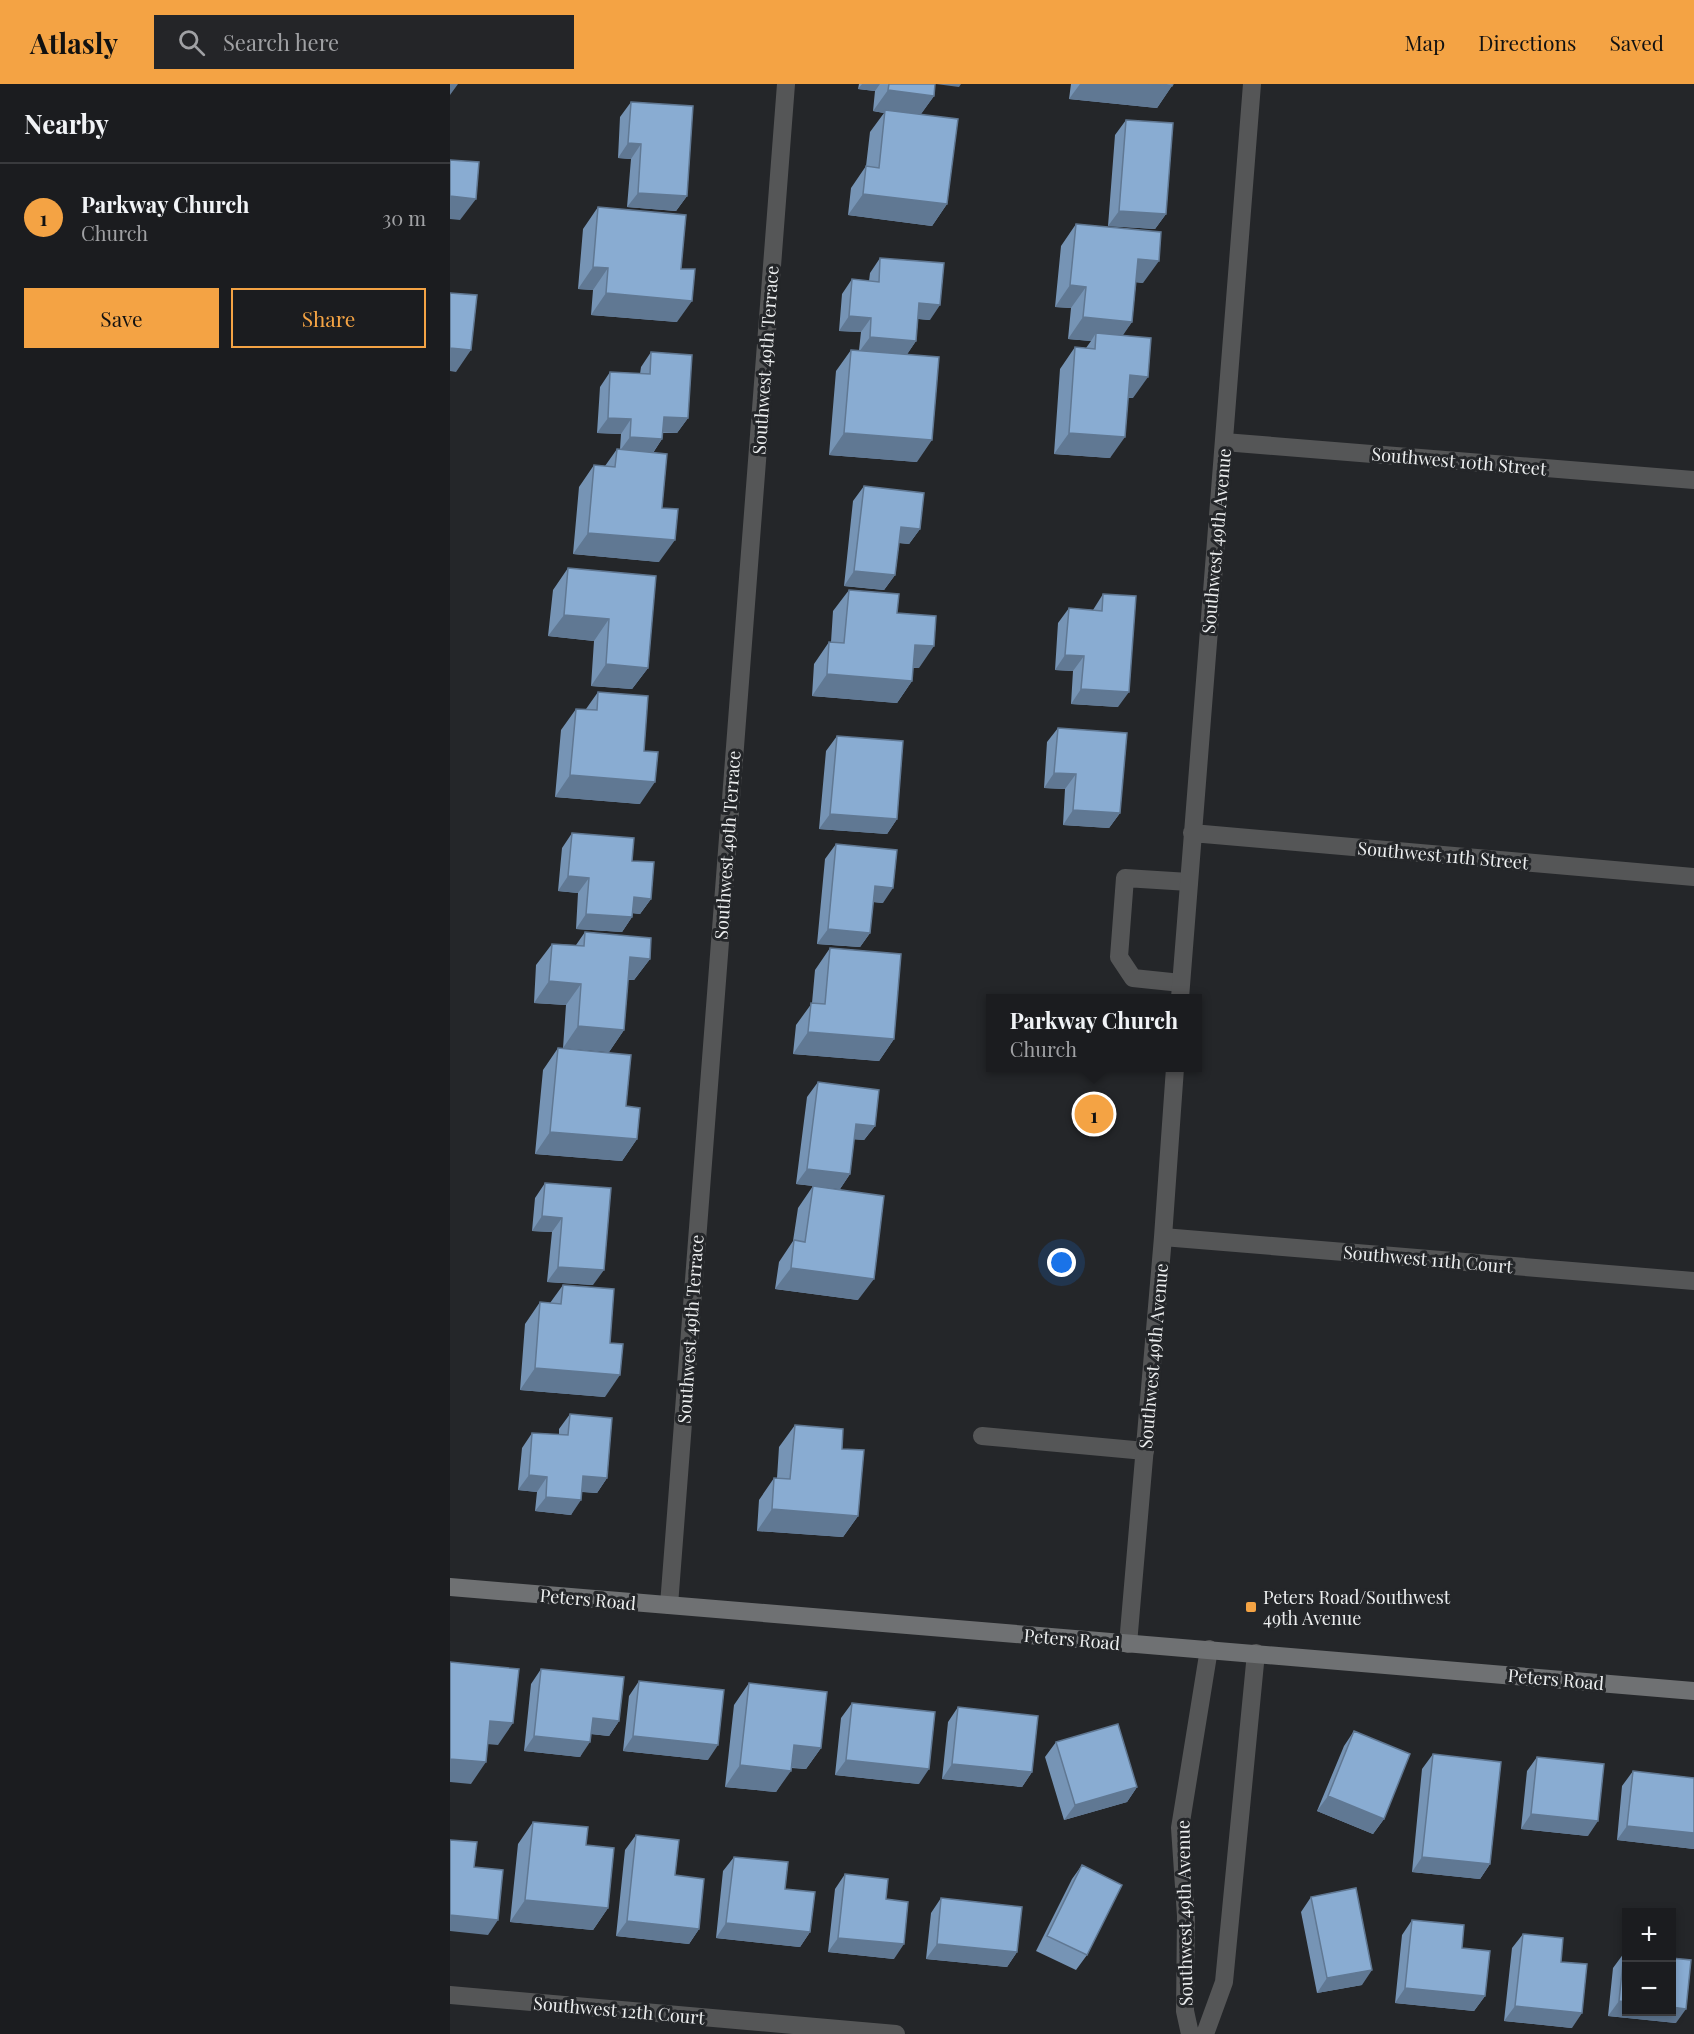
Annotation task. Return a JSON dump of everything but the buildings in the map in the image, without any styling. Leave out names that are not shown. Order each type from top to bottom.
[{"type":"main road","name":"Peters Road","points":[[450,1587],[1694,1691]]},
{"type":"street","name":"Southwest 49th Terrace","points":[[669,1605],[786,84]]},
{"type":"street","name":"Southwest 49th Avenue","points":[[1180,991],[1252,84]]},
{"type":"street","name":"Southwest 10th Street","points":[[1224,442],[1694,480]]},
{"type":"street","name":"Southwest 11th Street","points":[[1192,833],[1694,877]]},
{"type":"street","points":[[1180,991],[1132,978],[1119,957],[1125,878],[1189,882]]},
{"type":"street","name":"Southwest 49th Avenue","points":[[1128,1644],[1175,1072]]},
{"type":"street","name":"Southwest 11th Court","points":[[1163,1237],[1694,1281]]},
{"type":"street","points":[[982,1436],[1144,1451]]},
{"type":"street","name":"Southwest 49th Avenue","points":[[1190,2034],[1185,2011],[1186,1916],[1180,1828],[1209,1649]]},
{"type":"street","name":"Southwest 49th Avenue","points":[[1205,2034],[1224,1982],[1256,1653]]},
{"type":"street","name":"Southwest 12th Court","points":[[450,1995],[896,2034]]},
{"type":"place","name":"Parkway Church","points":[[1094,1114]]},
{"type":"place","name":"Peters Road/Southwest 49th Avenue","points":[[1251,1607]]}]
